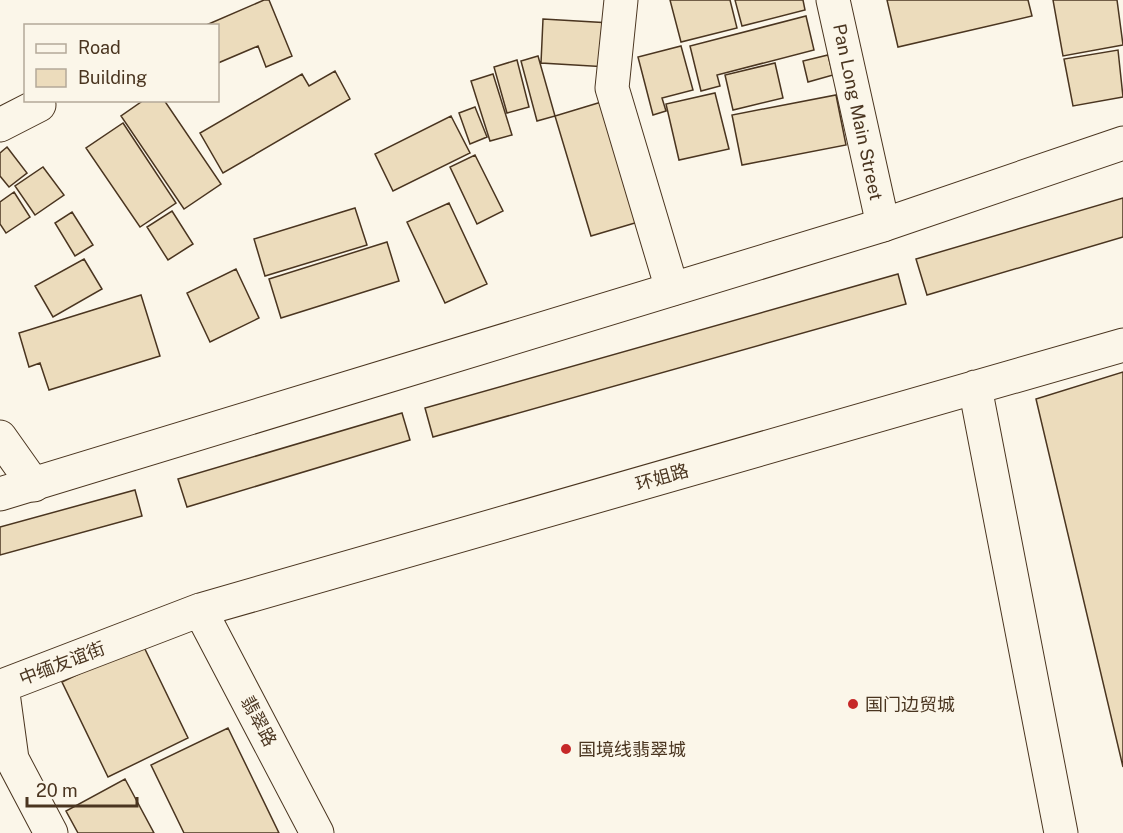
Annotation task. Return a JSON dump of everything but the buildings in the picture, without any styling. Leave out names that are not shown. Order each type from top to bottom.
[{"type":"main road","points":[[621,0],[612,88],[672,289]]},
{"type":"main road","name":"Pan Long Main Street","points":[[833,0],[883,225]]},
{"type":"main road","points":[[0,125],[39,105]]},
{"type":"main road","points":[[0,494],[883,225],[1123,143]]},
{"type":"main road","name":"环姐路","points":[[200,610],[1123,345]]},
{"type":"main road","points":[[975,387],[1061,833]]},
{"type":"main road","points":[[0,437],[34,485]]},
{"type":"main road","name":"中缅友谊街","points":[[51,833],[12,759],[2,686],[200,610]]},
{"type":"main road","name":"翡翠路","points":[[200,610],[317,833]]},
{"type":"place","name":"国门边贸城","points":[[853,704]]},
{"type":"place","name":"国境线翡翠城","points":[[566,749]]}]
